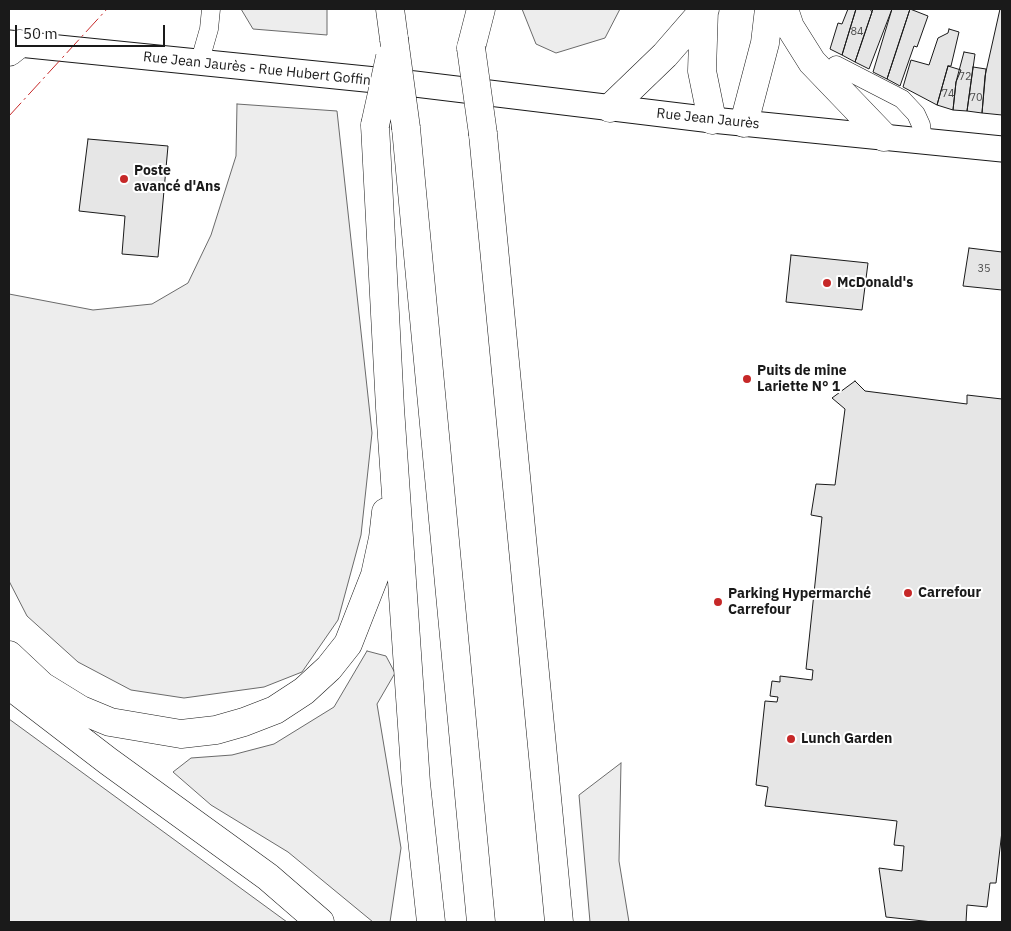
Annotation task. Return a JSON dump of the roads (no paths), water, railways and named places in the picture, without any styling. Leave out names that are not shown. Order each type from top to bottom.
[{"type":"highway","points":[[390,9],[406,128],[481,922]]},
{"type":"highway","points":[[465,9],[483,134],[559,922]]},
{"type":"highway","points":[[471,48],[481,9]]},
{"type":"highway","points":[[610,108],[665,55],[704,9]]},
{"type":"highway","points":[[704,9],[702,70],[712,120]]},
{"type":"highway","points":[[744,124],[765,43],[769,9]]},
{"type":"highway","points":[[784,9],[790,27],[812,62],[884,137]]},
{"type":"highway","points":[[394,39],[375,125],[390,408],[416,782],[431,922]]},
{"type":"highway","points":[[9,654],[42,686],[81,710],[110,722],[142,729],[181,734],[216,730],[275,710],[297,696],[329,668],[348,644],[375,575],[384,529],[390,408]]},
{"type":"highway","points":[[9,685],[108,761],[268,877],[320,922]]},
{"type":"main road","name":"Rue Jean Jaurès - Rue Hubert Goffin","points":[[12,47],[415,84]]},
{"type":"main road","name":"Rue Jean Jaurès","points":[[415,84],[744,124],[1002,149]]},
{"type":"street","points":[[199,64],[209,29],[212,9]]},
{"type":"street","points":[[836,65],[902,99],[916,114],[921,125],[923,141]]},
{"type":"place","name":"Poste avancé d'Ans","points":[[124,179]]},
{"type":"place","name":"McDonald's","points":[[827,283]]},
{"type":"place","name":"Puits de mine Lariette N° 1","points":[[747,379]]},
{"type":"place","name":"Carrefour","points":[[908,593]]},
{"type":"place","name":"Parking Hypermarché Carrefour","points":[[718,602]]},
{"type":"place","name":"Lunch Garden","points":[[791,739]]}]
